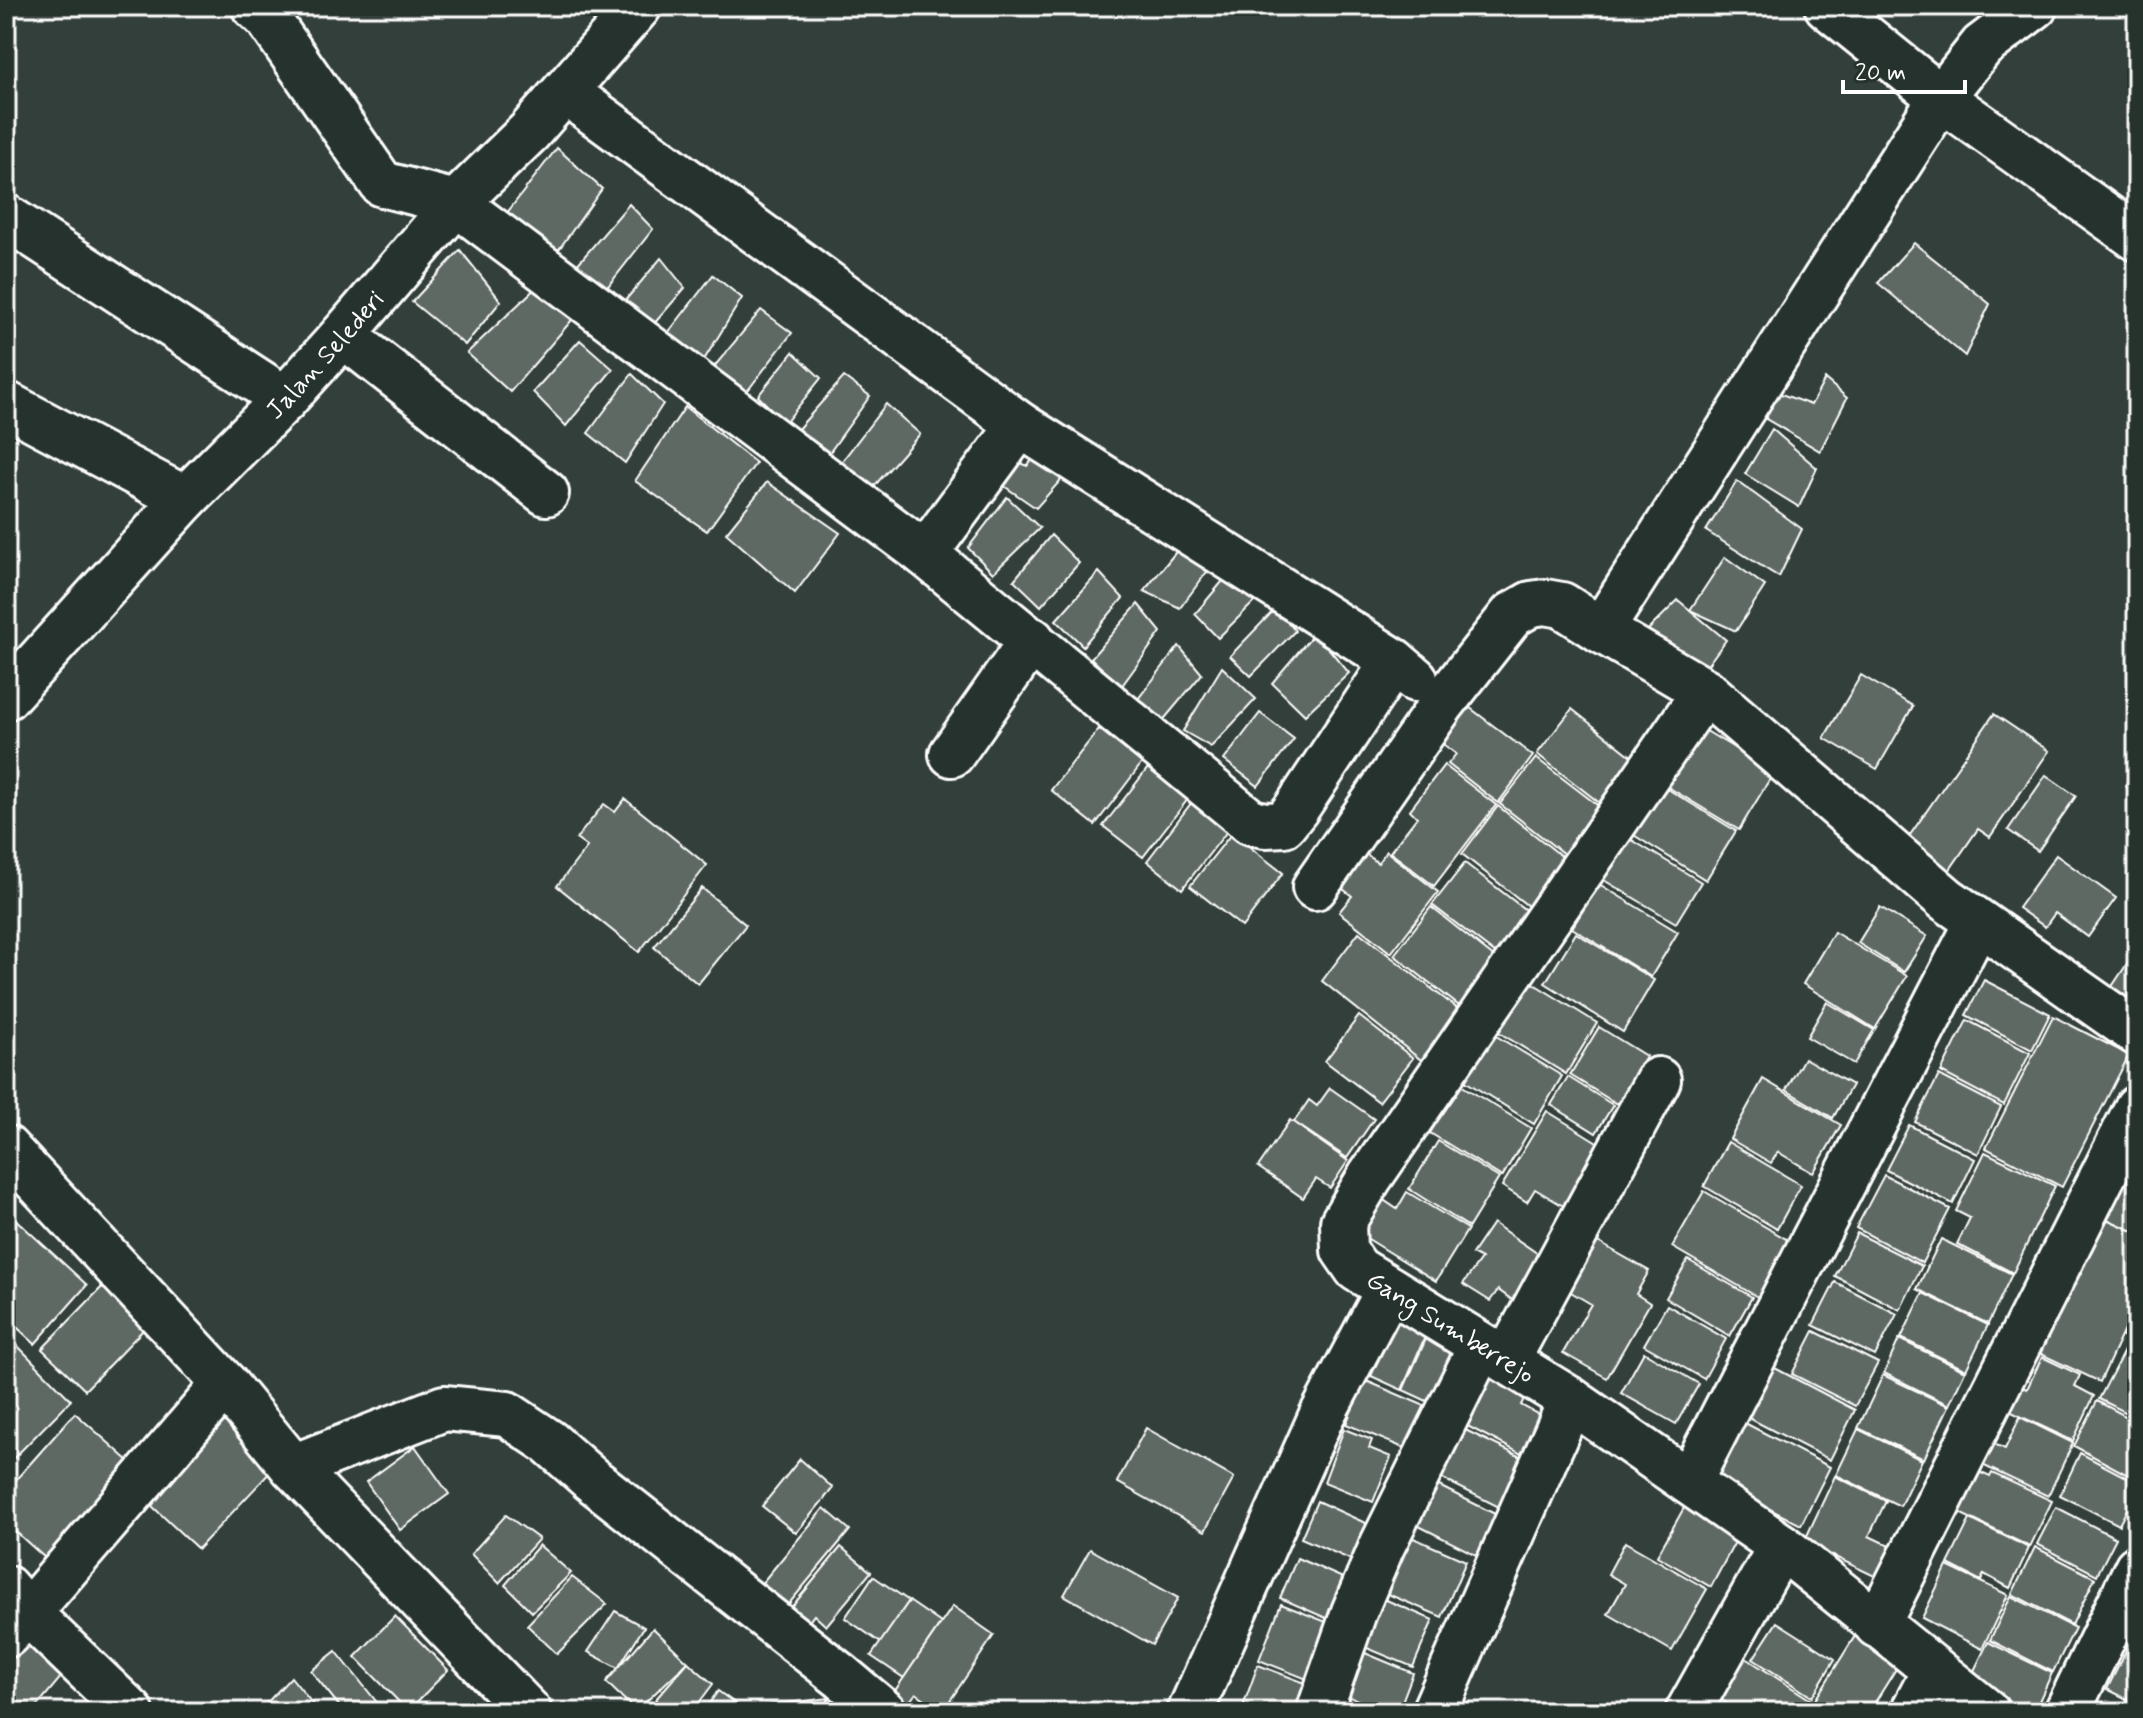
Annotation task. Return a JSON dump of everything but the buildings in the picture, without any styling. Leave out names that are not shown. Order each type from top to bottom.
[{"type":"street","points":[[254,6],[268,19],[382,184],[456,203],[925,554],[1251,822],[1284,824],[1394,661]]},
{"type":"street","name":"Jalan Selederi","points":[[6,697],[185,499],[285,399],[456,203],[529,132],[639,6]]},
{"type":"street","points":[[1827,6],[1941,98],[2137,238]]},
{"type":"street","points":[[1601,630],[1941,98],[1982,46],[2035,6]]},
{"type":"street","points":[[566,92],[1020,425],[1394,661],[1442,704]]},
{"type":"street","points":[[6,217],[285,399]]},
{"type":"street","points":[[343,335],[546,493]]},
{"type":"street","points":[[6,404],[185,499]]},
{"type":"street","points":[[925,554],[1020,425]]},
{"type":"street","points":[[1315,887],[1442,704],[1512,615],[1531,604],[1545,602],[1562,605],[1705,691],[1946,899],[2137,1033]]},
{"type":"street","points":[[952,754],[1032,640]]},
{"type":"street","name":"Gang Sumberrejo","points":[[1705,691],[1370,1177],[1343,1222],[1344,1250],[1357,1269],[1571,1400],[1781,1546],[1987,1712]]},
{"type":"street","points":[[1689,1482],[1978,922]]},
{"type":"street","points":[[1319,1712],[1354,1612],[1382,1546],[1658,1080]]},
{"type":"street","points":[[1877,1625],[2137,1108]]},
{"type":"street","points":[[6,1148],[225,1384],[293,1467],[529,1712]]},
{"type":"street","points":[[1190,1712],[1321,1417],[1389,1289]]},
{"type":"street","points":[[131,1712],[13,1612],[225,1384]]},
{"type":"street","points":[[1434,1712],[1571,1400]]},
{"type":"street","points":[[293,1467],[444,1408],[507,1414],[549,1442],[591,1479],[884,1712]]},
{"type":"street","points":[[1688,1712],[1781,1546]]},
{"type":"street","points":[[2067,1712],[2137,1568]]},
{"type":"street","points":[[1913,1712],[1935,1670]]}]
